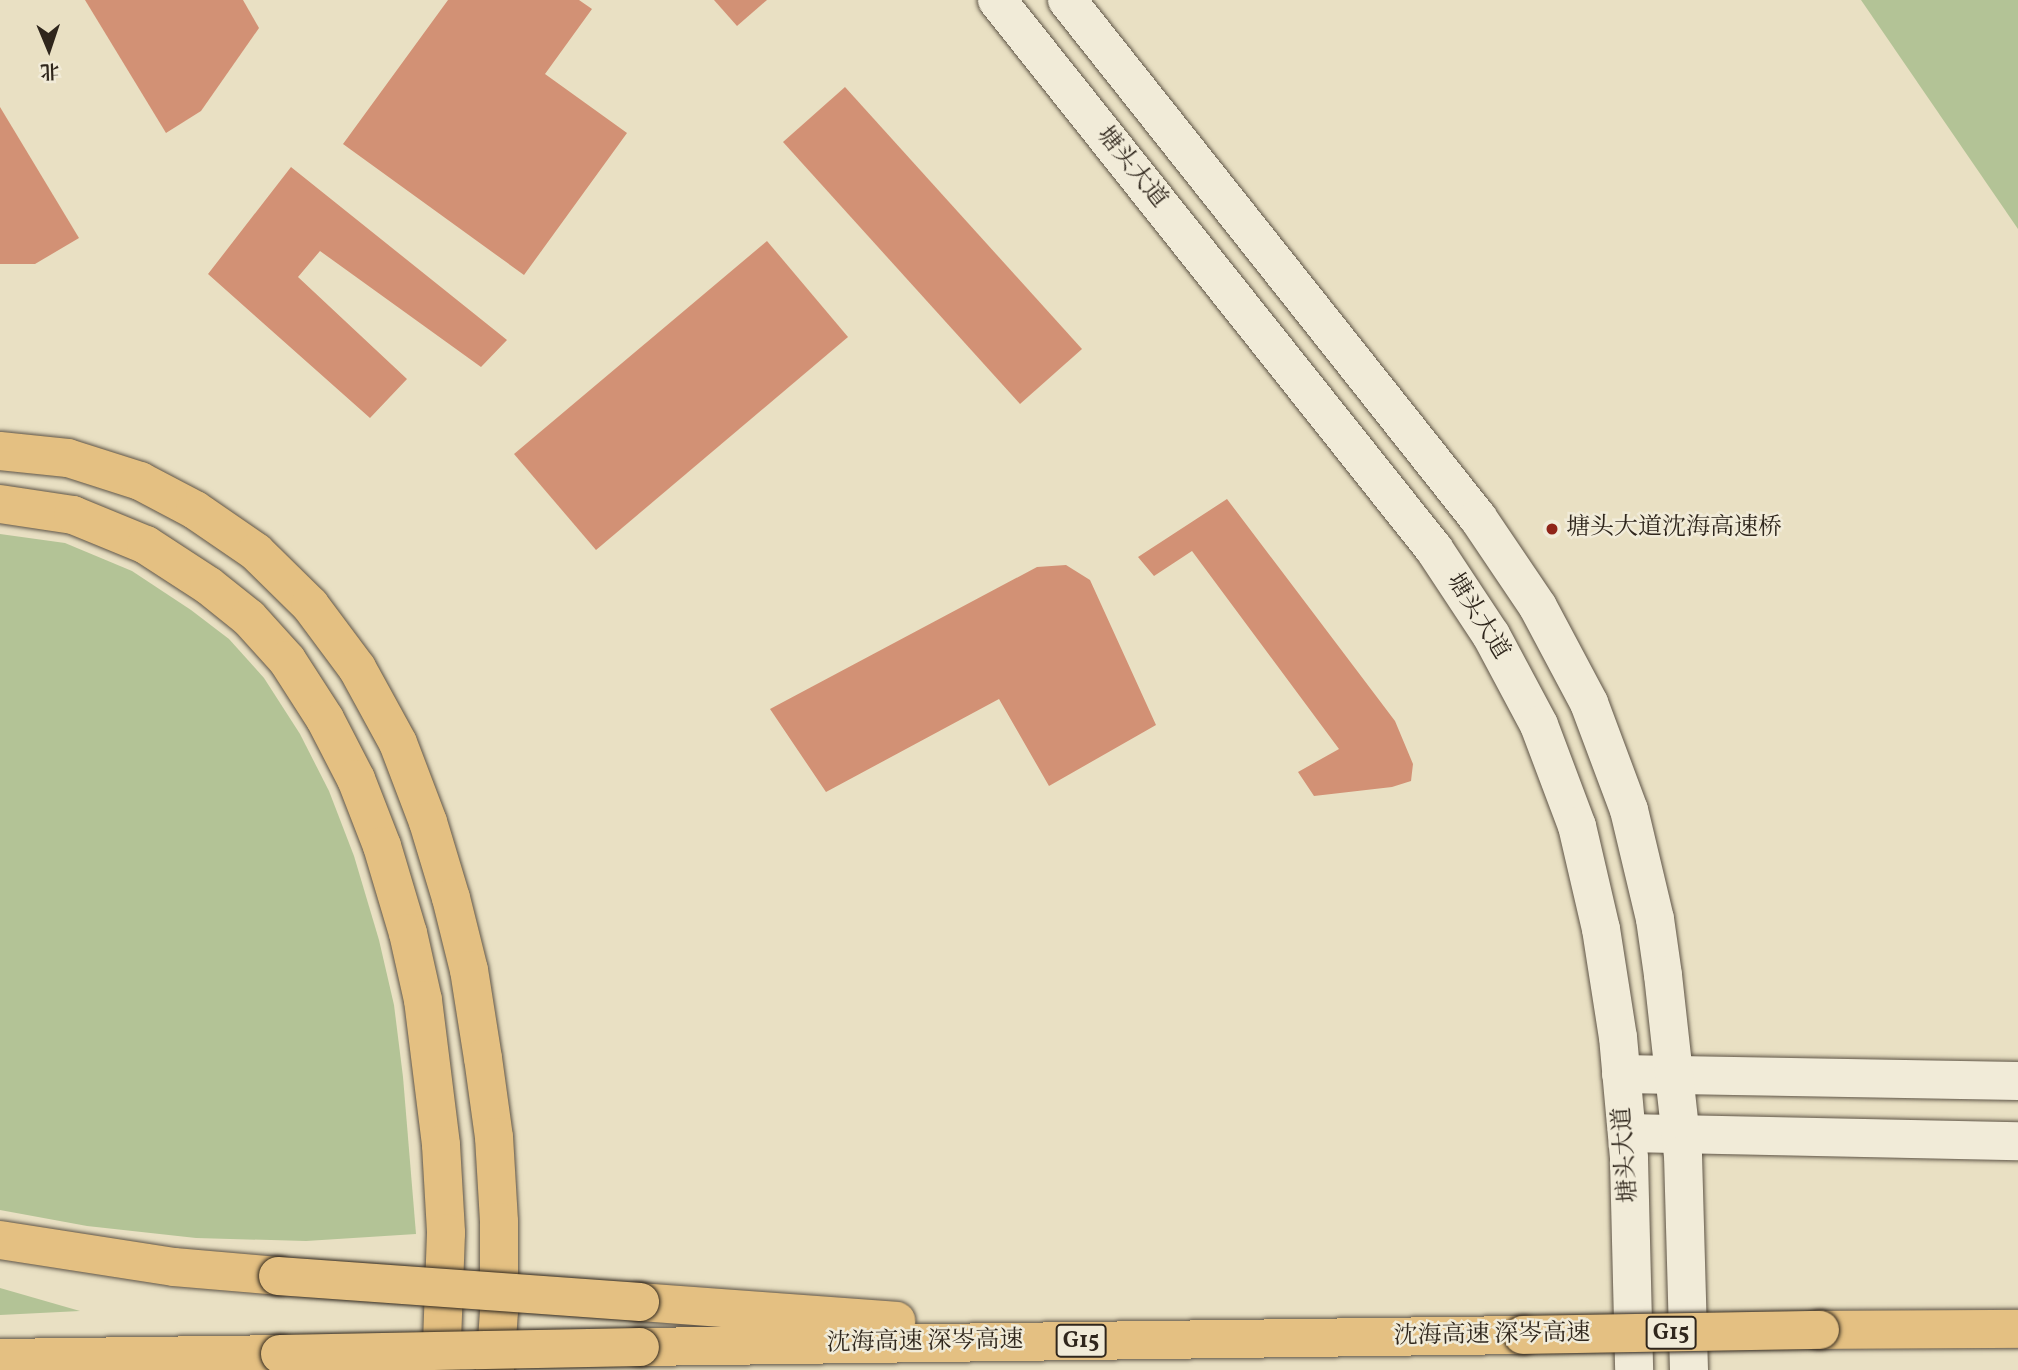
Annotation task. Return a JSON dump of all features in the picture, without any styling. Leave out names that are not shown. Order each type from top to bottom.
[{"type":"highway","points":[[0,451],[68,458],[140,481],[195,510],[256,552],[310,605],[357,668],[398,743],[428,822],[447,886],[469,970],[475,1008],[494,1137],[499,1311],[495,1370]]},
{"type":"highway","points":[[0,504],[73,515],[146,545],[209,586],[249,618],[287,660],[326,719],[382,846],[408,933],[423,1000],[441,1145],[446,1233],[441,1370]]},
{"type":"highway","points":[[0,1240],[148,1264],[278,1276],[1150,1341]]},
{"type":"highway","name":"沈海高速 深岑高速","points":[[0,1358],[2018,1329]]},
{"type":"main road","name":"塘头大道","points":[[997,0],[1426,538],[1491,635],[1539,725],[1577,826],[1601,929],[1621,1074],[1626,1133],[1634,1370]]},
{"type":"main road","points":[[1067,0],[1478,517],[1538,607],[1589,703],[1629,810],[1655,919],[1676,1075],[1681,1134],[1689,1370]]},
{"type":"main road","points":[[1621,1074],[2018,1081]]},
{"type":"main road","points":[[1626,1133],[2018,1141]]},
{"type":"green space","points":[[1861,0],[2018,0],[2018,229]]},
{"type":"green space","points":[[0,534],[65,543],[132,571],[191,610],[229,639],[264,678],[300,734],[329,791],[354,856],[379,940],[394,1005],[416,1234],[306,1241],[196,1238],[87,1226],[0,1210]]},
{"type":"green space","points":[[0,1288],[80,1311],[0,1315]]},
{"type":"building","points":[[85,0],[243,0],[259,28],[201,111],[166,133]]},
{"type":"building","points":[[448,0],[579,0],[592,9],[545,74],[627,133],[524,275],[343,144]]},
{"type":"building","points":[[714,0],[767,0],[737,26]]},
{"type":"building","points":[[845,87],[1082,349],[1020,404],[783,142]]},
{"type":"building","points":[[0,107],[79,238],[35,264],[0,264]]},
{"type":"building","points":[[291,167],[507,340],[481,367],[320,251],[298,277],[407,379],[370,418],[208,274]]},
{"type":"building","points":[[767,241],[848,337],[596,550],[514,454]]},
{"type":"building","points":[[1227,499],[1395,721],[1413,764],[1411,781],[1392,787],[1314,796],[1298,772],[1339,749],[1192,551],[1154,576],[1138,557]]},
{"type":"building","points":[[1066,565],[1090,580],[1156,725],[1049,786],[999,699],[826,792],[770,709],[1037,567]]},
{"type":"place","name":"塘头大道沈海高速桥","points":[[1552,529]]}]
